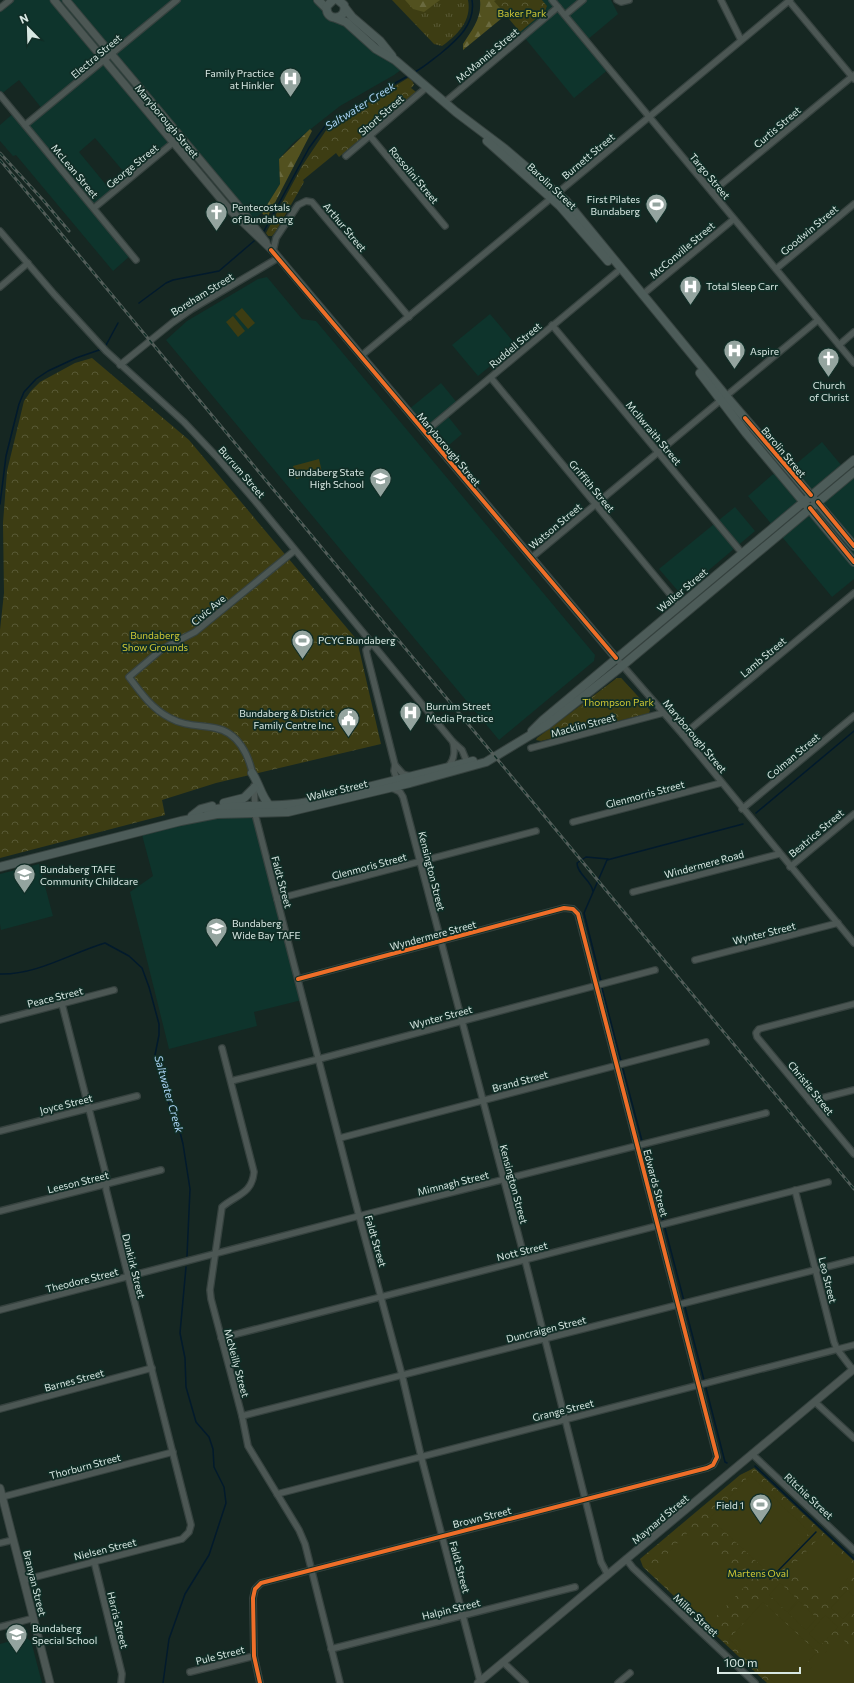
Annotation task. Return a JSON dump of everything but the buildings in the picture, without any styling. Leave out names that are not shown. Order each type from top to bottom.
[{"type":"main road","points":[[318,0],[326,8],[328,3],[333,0]]},
{"type":"main road","name":"Barolin Street","points":[[338,0],[343,3],[352,17],[380,41],[395,60]]},
{"type":"main road","name":"Barolin Street","points":[[326,8],[329,16],[346,22],[376,49],[395,60],[405,68],[555,196],[591,231],[854,562]]},
{"type":"main road","points":[[336,18],[343,14],[345,8]]},
{"type":"main road","name":"Barolin Street","points":[[555,196],[723,398],[818,502],[854,546]]},
{"type":"main road","name":"Walker Street","points":[[526,738],[542,720],[854,460]]},
{"type":"main road","name":"Walker Street","points":[[181,821],[192,816],[227,807],[288,812],[391,788],[405,781],[448,767],[486,762],[547,725],[622,666],[854,472]]},
{"type":"main road","name":"Walker Street","points":[[0,867],[181,821],[218,814],[255,810],[270,806],[312,801],[405,781],[466,765]]},
{"type":"main road","points":[[252,773],[258,782],[265,801],[270,806]]},
{"type":"main road","points":[[192,816],[206,807],[244,798],[254,788]]},
{"type":"street","points":[[0,8],[10,0]]},
{"type":"street","name":"Maryborough Street","points":[[54,0],[173,144],[230,210],[278,258],[682,735],[779,854],[854,942]]},
{"type":"street","name":"Maryborough Street","points":[[66,0],[264,237],[272,251]]},
{"type":"street","name":"Electra Street","points":[[25,125],[177,0]]},
{"type":"street","points":[[345,8],[350,0]]},
{"type":"street","name":"Targo Street","points":[[552,0],[854,363]]},
{"type":"street","points":[[565,15],[583,0]]},
{"type":"street","points":[[617,0],[621,2],[629,0]]},
{"type":"street","points":[[721,0],[741,40]]},
{"type":"street","points":[[786,1],[853,77]]},
{"type":"street","name":"Burnett Street","points":[[361,356],[650,117],[786,1]]},
{"type":"street","name":"McMannie Street","points":[[445,102],[558,7]]},
{"type":"street","name":"Curtis Street","points":[[712,192],[853,77]]},
{"type":"street","name":"Short Street","points":[[346,156],[427,87]]},
{"type":"street","name":"McLean Street","points":[[0,95],[136,260]]},
{"type":"street","name":"Rossolini Street","points":[[370,136],[445,226]]},
{"type":"street","name":"George Street","points":[[94,208],[180,137]]},
{"type":"street","name":"Arthur Street","points":[[272,251],[276,238],[298,205],[303,201],[312,202],[409,317]]},
{"type":"street","name":"Goodwin Street","points":[[776,269],[854,204]]},
{"type":"street","name":"McConville Street","points":[[642,295],[734,219]]},
{"type":"street","name":"Burrum Street","points":[[0,230],[100,345],[196,434],[255,501],[371,644],[453,742],[464,752],[466,765]]},
{"type":"street","name":"Boreham Street","points":[[120,365],[187,312],[278,258]]},
{"type":"street","points":[[0,286],[28,263]]},
{"type":"street","name":"Ruddell Street","points":[[425,432],[617,272]]},
{"type":"street","name":"Watson Street","points":[[531,558],[818,320]]},
{"type":"street","name":"McIlwraith Street","points":[[552,325],[742,553]]},
{"type":"street","points":[[839,345],[854,332]]},
{"type":"street","name":"Griffith Street","points":[[490,378],[679,606]]},
{"type":"street","name":"Civic Ave","points":[[129,677],[162,649],[195,632],[294,550]]},
{"type":"street","name":"Lamb Street","points":[[682,735],[854,593]]},
{"type":"street","points":[[371,644],[366,650],[395,765],[394,771],[405,781]]},
{"type":"street","name":"Faldt Street","points":[[129,677],[150,702],[165,716],[183,723],[216,728],[233,736],[244,749],[252,773],[255,810],[276,899],[340,1138],[359,1216],[382,1297],[479,1682]]},
{"type":"street","name":"Macklin Street","points":[[531,748],[663,713]]},
{"type":"street","name":"Colman Street","points":[[742,809],[854,716]]},
{"type":"street","points":[[448,767],[454,757],[455,750],[453,742]]},
{"type":"street","points":[[395,765],[403,774],[405,781],[403,797]]},
{"type":"street","name":"Glenmorris Street","points":[[573,822],[721,783]]},
{"type":"street","points":[[391,788],[399,792],[403,797]]},
{"type":"street","name":"Kensington Street","points":[[403,797],[525,1260],[601,1562],[608,1575]]},
{"type":"street","name":"Beatrice Street","points":[[790,867],[854,814]]},
{"type":"street","name":"Glenmoris Street","points":[[276,899],[536,831]]},
{"type":"street","name":"Windermere Road","points":[[633,892],[779,854]]},
{"type":"street","name":"Wyndermere Street","points":[[298,980],[564,908],[573,909]]},
{"type":"street","name":"Edwards Street","points":[[573,909],[578,914],[700,1384],[717,1455],[715,1463]]},
{"type":"street","name":"Wynter Street","points":[[695,960],[838,923]]},
{"type":"street","name":"Wynter Street","points":[[231,1081],[655,970]]},
{"type":"street","name":"Peace Street","points":[[0,1020],[114,990]]},
{"type":"street","name":"Dunkirk Street","points":[[62,1004],[107,1179],[106,1189],[191,1522],[189,1532]]},
{"type":"street","name":"Christie Street","points":[[854,1004],[759,1029],[756,1032],[757,1037],[854,1154]]},
{"type":"street","name":"Brand Street","points":[[340,1138],[706,1042]]},
{"type":"street","name":"McNeilly Street","points":[[222,1048],[254,1172],[251,1184],[245,1192],[222,1207],[210,1290],[211,1299],[242,1416],[248,1446],[299,1530],[311,1569],[340,1683]]},
{"type":"street","points":[[810,1101],[854,1090]]},
{"type":"street","name":"Joyce Street","points":[[0,1131],[137,1096]]},
{"type":"street","name":"Mimnagh Street","points":[[215,1254],[766,1113]]},
{"type":"street","name":"Leeson Street","points":[[0,1211],[161,1170]]},
{"type":"street","name":"Nott Street","points":[[221,1338],[828,1182]]},
{"type":"street","name":"Leo Street","points":[[794,1190],[837,1350],[853,1370]]},
{"type":"street","name":"Theodore Street","points":[[0,1310],[215,1254]]},
{"type":"street","name":"Duncraigen Street","points":[[242,1416],[854,1260]]},
{"type":"street","name":"Grange Street","points":[[277,1494],[854,1345]]},
{"type":"street","name":"Barnes Street","points":[[0,1409],[152,1368]]},
{"type":"street","name":"Maynard Street","points":[[479,1682],[853,1370]]},
{"type":"street","points":[[816,1402],[854,1438]]},
{"type":"street","name":"Thorburn Street","points":[[2,1497],[173,1452]]},
{"type":"street","name":"Ritchie Street","points":[[752,1454],[854,1550]]},
{"type":"street","name":"Brown Street","points":[[254,1656],[253,1598],[255,1589],[261,1583],[441,1535],[707,1468],[715,1463]]},
{"type":"street","name":"Branyan Street","points":[[0,1488],[50,1683]]},
{"type":"street","name":"Nielsen Street","points":[[24,1580],[182,1539],[189,1532]]},
{"type":"street","points":[[0,1543],[13,1540]]},
{"type":"street","name":"Miller Street","points":[[626,1559],[633,1568],[755,1683]]},
{"type":"street","name":"Harris Street","points":[[94,1561],[122,1674],[122,1683]]},
{"type":"street","name":"Halpin Street","points":[[331,1649],[575,1587]]},
{"type":"street","points":[[0,1627],[34,1618]]},
{"type":"street","points":[[254,1656],[260,1683]]},
{"type":"street","name":"Pule Street","points":[[190,1672],[254,1656]]},
{"type":"street","points":[[503,1662],[525,1683]]},
{"type":"street","points":[[618,1683],[630,1673]]},
{"type":"shaded area","points":[[11,0],[325,0],[329,3],[328,13],[342,14],[405,67],[394,75],[340,106],[293,143],[279,159],[280,184],[262,213],[250,222],[180,137],[129,178],[95,138],[79,152],[112,192],[94,208],[131,255],[113,271],[16,155],[13,156],[0,141],[0,125],[15,112],[25,125],[43,110],[19,80],[0,95],[0,9]]},
{"type":"shaded area","points":[[542,0],[611,0],[618,14],[587,40],[610,68],[574,98],[520,32],[545,11],[547,6]]},
{"type":"shaded area","name":"Bundaberg State High School","points":[[267,277],[302,319],[316,321],[595,655],[594,661],[499,740],[166,340],[187,321],[258,279]]},
{"type":"shaded area","points":[[490,314],[516,345],[478,376],[452,345]]},
{"type":"shaded area","points":[[441,383],[458,404],[446,414],[462,434],[449,445],[438,432],[408,410]]},
{"type":"shaded area","points":[[822,442],[846,471],[854,465],[854,579],[832,597],[748,496],[772,475],[796,464]]},
{"type":"shaded area","points":[[735,507],[755,531],[683,592],[679,592],[659,569]]},
{"type":"shaded area","name":"Bundaberg Wide Bay TAFE","points":[[255,814],[302,1000],[254,1012],[257,1026],[169,1049],[130,892],[153,876],[141,831],[181,821]]},
{"type":"shaded area","name":"Bundaberg TAFE Community Childcare","points":[[39,864],[53,916],[1,930],[0,874]]},
{"type":"shaded area","name":"Bundaberg Special School","points":[[25,1637],[31,1641],[42,1683],[0,1683],[0,1644]]},
{"type":"green space","points":[[392,0],[468,0],[469,8],[462,27],[442,46],[434,44]]},
{"type":"green space","points":[[405,0],[440,0],[424,12],[413,9]]},
{"type":"green space","points":[[480,0],[520,0],[513,9],[463,50],[463,44],[478,18]]},
{"type":"green space","name":"Baker Park","points":[[542,0],[547,6],[545,11],[520,32],[494,1]]},
{"type":"green space","points":[[408,78],[412,80],[414,85],[411,88],[416,92],[339,157],[336,153],[303,180],[304,182],[276,231],[272,236],[268,236],[266,233],[302,166],[329,126]]},
{"type":"green space","points":[[310,129],[312,131],[267,218],[262,213],[280,184],[279,159]]},
{"type":"green space","points":[[242,308],[255,323],[248,329],[235,314]]},
{"type":"green space","points":[[233,316],[245,331],[238,337],[226,322]]},
{"type":"green space","name":"Bundaberg Show Grounds","points":[[92,358],[189,440],[357,640],[381,744],[216,783],[162,800],[165,815],[0,858],[0,630],[4,593],[3,523],[7,471],[24,401],[31,391],[40,382],[75,363]]},
{"type":"green space","points":[[319,459],[322,472],[296,479],[293,466]]},
{"type":"green space","name":"Thompson Park","points":[[617,678],[621,678],[650,710],[649,713],[541,741],[536,740],[537,738]]},
{"type":"green space","points":[[617,678],[621,678],[646,705],[629,718],[619,707],[597,725],[582,707]]},
{"type":"green space","name":"Martens Oval","points":[[754,1468],[854,1561],[854,1683],[767,1683],[643,1567],[640,1559],[740,1475]]},
{"type":"green space","name":"Field 1","points":[[750,1475],[810,1532],[770,1574],[710,1518]]},
{"type":"green space","points":[[690,1530],[747,1584],[710,1623],[653,1569]]},
{"type":"green space","points":[[819,1538],[854,1571],[826,1603],[790,1569]]},
{"type":"green space","points":[[780,1583],[798,1600],[787,1612],[769,1595]]},
{"type":"green space","points":[[847,1590],[854,1596],[854,1607],[843,1619],[831,1608]]},
{"type":"green space","points":[[799,1601],[817,1618],[806,1630],[788,1613]]},
{"type":"green space","points":[[763,1602],[817,1652],[788,1683],[775,1683],[729,1639]]},
{"type":"green space","points":[[825,1615],[838,1627],[821,1645],[809,1634]]},
{"type":"green space","points":[[840,1637],[854,1650],[854,1683],[797,1683]]},
{"type":"waterway","name":"Saltwater Creek","points":[[415,72],[446,49],[464,31],[471,17],[472,0]]},
{"type":"waterway","name":"Saltwater Creek","points":[[264,231],[309,148],[325,126],[372,96],[408,76]]},
{"type":"waterway","name":"Saltwater Creek","points":[[139,303],[166,283],[173,280],[219,271],[254,241]]},
{"type":"waterway","name":"Saltwater Creek","points":[[105,347],[118,323]]},
{"type":"waterway","name":"Saltwater Creek","points":[[0,504],[6,456],[19,404],[24,392],[36,379],[48,371],[76,358],[102,349]]},
{"type":"waterway","points":[[756,813],[854,731]]},
{"type":"waterway","points":[[601,981],[584,913],[607,860],[743,824]]},
{"type":"waterway","points":[[593,891],[592,887],[579,870],[577,863],[586,857],[608,859]]},
{"type":"waterway","name":"Saltwater Creek","points":[[0,974],[27,971],[41,967],[105,943],[129,956],[142,968],[159,1024],[159,1035],[155,1055],[169,1104],[177,1120],[183,1144],[190,1189],[187,1256]]},
{"type":"waterway","points":[[602,988],[621,1061]]},
{"type":"waterway","points":[[623,1069],[642,1141]]},
{"type":"waterway","points":[[644,1149],[663,1220]]},
{"type":"waterway","points":[[665,1228],[684,1301]]},
{"type":"waterway","name":"Saltwater Creek","points":[[163,1683],[169,1639],[185,1594],[209,1555],[226,1503],[224,1487],[214,1467],[213,1449],[209,1437],[196,1422],[186,1387],[185,1358],[180,1333],[186,1267]]},
{"type":"waterway","points":[[685,1307],[704,1380]]},
{"type":"waterway","points":[[706,1388],[725,1462],[727,1463]]},
{"type":"waterway","points":[[755,1466],[854,1559]]},
{"type":"waterway","points":[[770,1579],[816,1532]]},
{"type":"railway","points":[[0,153],[69,231]]},
{"type":"railway","points":[[0,160],[854,1189]]},
{"type":"cycle path","points":[[271,250],[616,658]]},
{"type":"cycle path","points":[[745,418],[811,495]]},
{"type":"cycle path","points":[[818,502],[854,546]]},
{"type":"cycle path","points":[[810,508],[854,562]]},
{"type":"cycle path","points":[[260,1683],[254,1656],[253,1598],[255,1589],[261,1583],[707,1468],[713,1465],[717,1457],[578,914],[573,909],[564,908],[298,979]]},
{"type":"place","name":"Family Practice at Hinkler","points":[[290,98]]},
{"type":"place","name":"First Pilates Bundaberg","points":[[656,224]]},
{"type":"place","name":"Pentecostals of Bundaberg","points":[[216,232]]},
{"type":"place","name":"Total Sleep Carr","points":[[690,306]]},
{"type":"place","name":"Aspire","points":[[734,370]]},
{"type":"place","name":"Church of Christ","points":[[829,378]]},
{"type":"place","name":"Bundaberg State High School","points":[[380,498]]},
{"type":"place","name":"PCYC Bundaberg","points":[[303,660]]},
{"type":"place","name":"Burrum Street Media Practice","points":[[410,732]]},
{"type":"place","name":"Bundaberg & District Family Centre Inc.","points":[[349,738]]},
{"type":"place","name":"Bundaberg TAFE Community Childcare","points":[[24,894]]},
{"type":"place","name":"Bundaberg Wide Bay TAFE","points":[[217,948]]},
{"type":"place","name":"Field 1","points":[[760,1524]]},
{"type":"place","name":"Bundaberg Special School","points":[[17,1654]]}]
